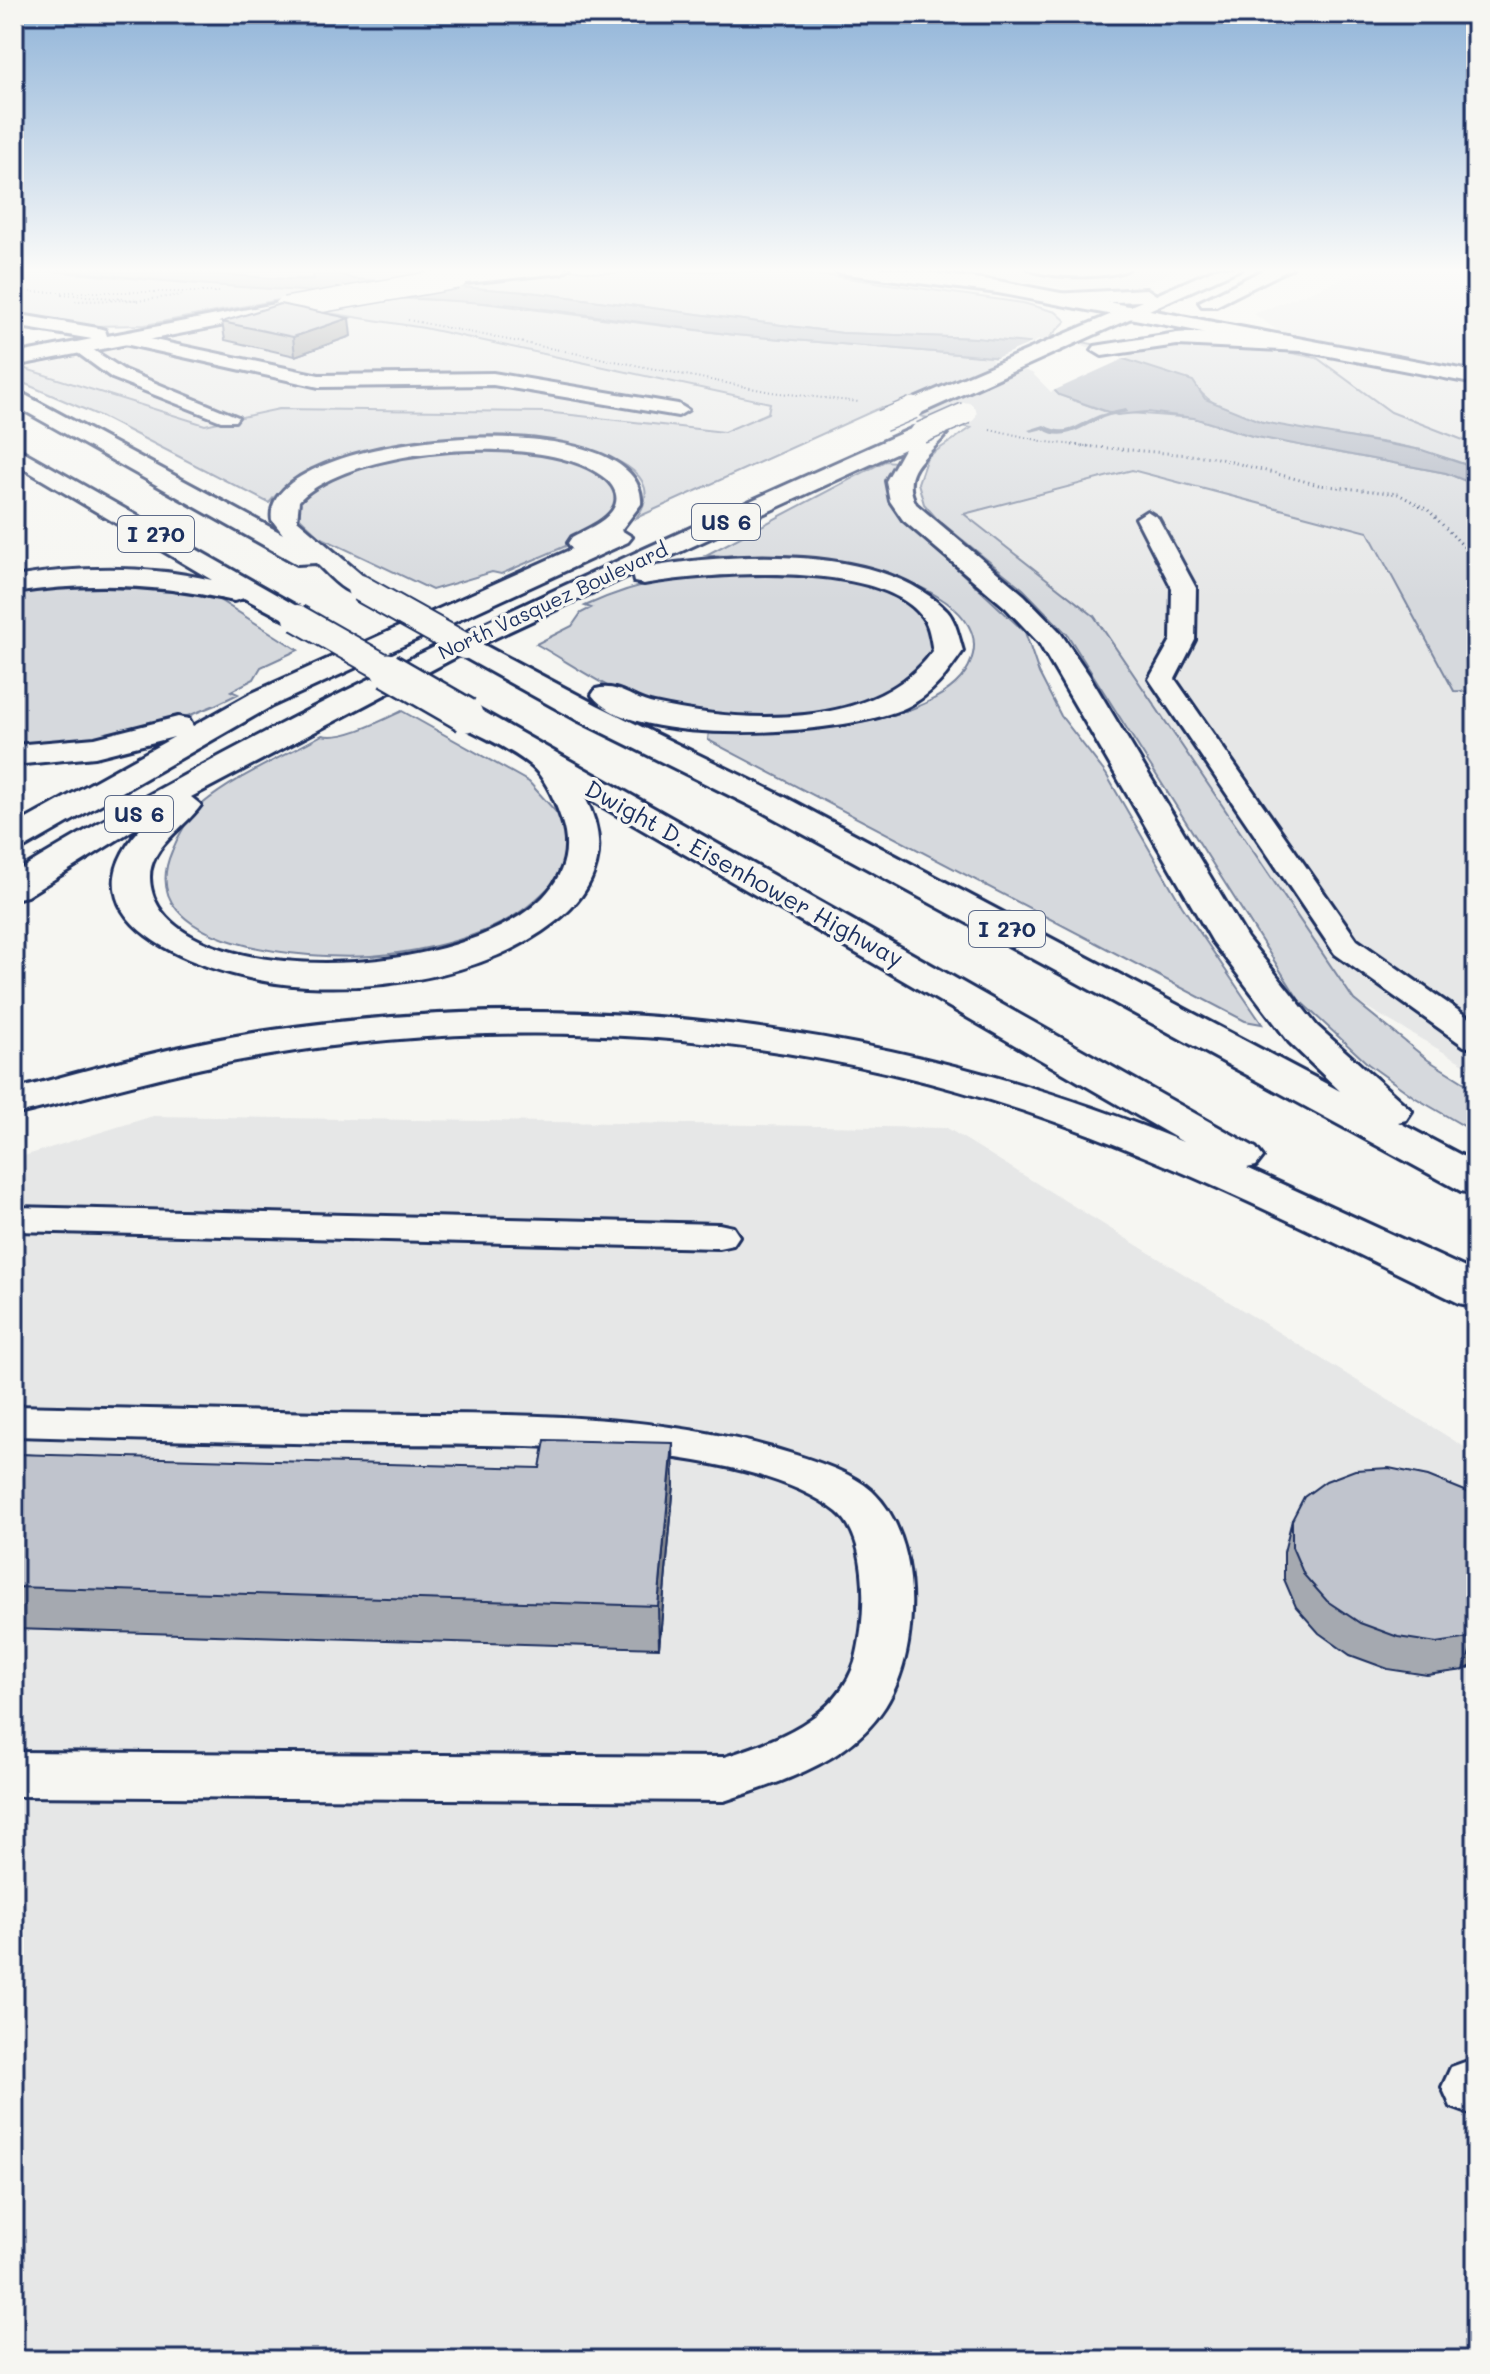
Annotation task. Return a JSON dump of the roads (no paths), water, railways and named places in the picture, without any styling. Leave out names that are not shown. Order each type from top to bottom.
[{"type":"main road","points":[[855,433],[979,379]]},
{"type":"main road","name":"I 270","points":[[14,396],[464,646],[546,677],[771,803],[1476,1181]]},
{"type":"main road","name":"North Vasquez Boulevard","points":[[14,888],[265,743],[392,676],[530,610],[952,420],[914,451],[904,464],[899,493],[902,502],[1048,637],[1203,897],[1265,992],[1345,1075],[1476,1168]]},
{"type":"main road","points":[[360,588],[283,519],[285,504],[294,491],[335,467],[397,450],[490,444],[568,453],[594,461],[622,478],[628,490],[628,504],[613,524],[513,584]]},
{"type":"main road","name":"Dwight D. Eisenhower Highway","points":[[14,453],[543,760],[1476,1291]]},
{"type":"main road","name":"North Vasquez Boulevard","points":[[14,840],[261,700],[644,526]]},
{"type":"main road","points":[[530,610],[672,570],[779,564],[835,570],[887,585],[928,607],[949,633],[944,660],[926,682],[878,706],[796,723],[711,723],[643,712],[546,677]]},
{"type":"main road","points":[[14,585],[84,577],[170,581],[238,595],[297,618]]},
{"type":"main road","points":[[14,755],[66,751],[137,738],[261,700]]},
{"type":"main road","points":[[265,743],[169,816],[149,838],[137,858],[132,893],[139,910],[154,929],[178,945],[209,959],[246,968],[304,975],[365,974],[425,965],[479,950],[546,914],[571,890],[583,865],[584,836],[579,814],[569,793],[543,760]]},
{"type":"main road","points":[[14,1103],[182,1059],[303,1039],[399,1028],[497,1024],[630,1026],[711,1032],[874,1059],[1034,1100],[1195,1163],[1476,1291]]},
{"type":"lane","points":[[130,379],[228,417]]},
{"type":"lane","points":[[309,379],[493,379],[678,410]]},
{"type":"lane","points":[[1147,518],[1184,588],[1183,640],[1162,679],[1346,947],[1476,1039]]},
{"type":"lane","points":[[14,1219],[719,1236]]},
{"type":"lane","points":[[14,1421],[537,1433],[707,1448],[769,1461],[827,1484],[856,1502],[883,1546],[888,1594],[880,1659],[863,1701],[827,1735],[785,1759],[724,1779],[14,1774]]},
{"type":"waterway","points":[[1031,430],[1044,427],[1052,433],[1068,433],[1104,415],[1126,411]]}]
